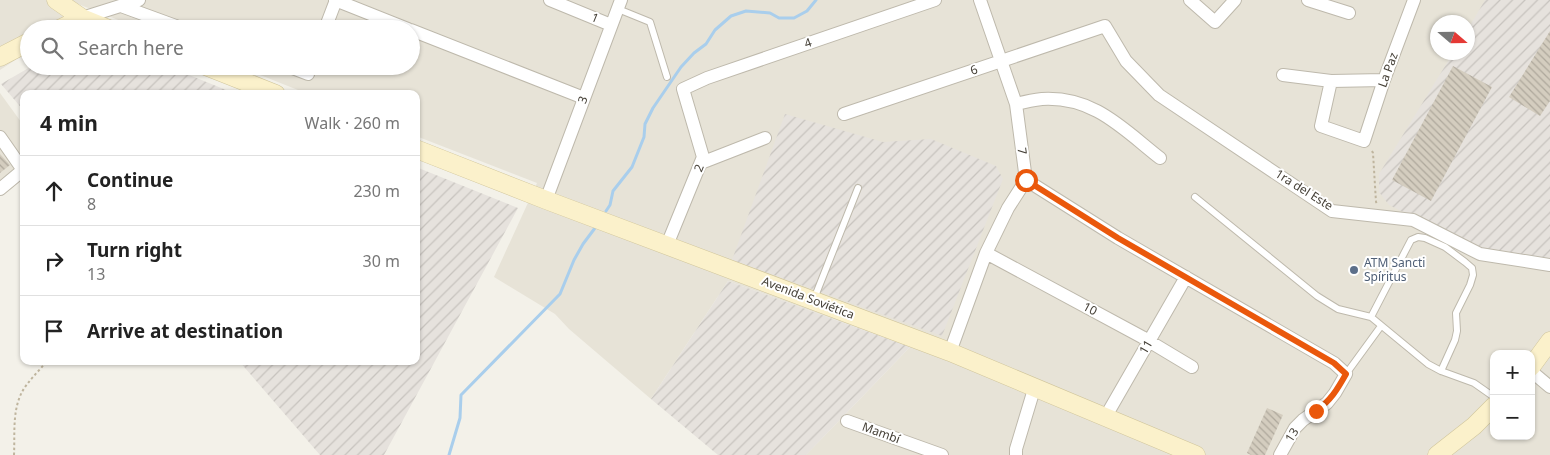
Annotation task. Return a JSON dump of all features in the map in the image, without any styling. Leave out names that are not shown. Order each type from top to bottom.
[{"type":"street","points":[[56,0],[87,20]]},
{"type":"street","points":[[78,20],[139,0]]},
{"type":"street","points":[[328,20],[335,0],[387,20]]},
{"type":"street","name":"1","points":[[550,0],[611,25]]},
{"type":"street","name":"4","points":[[683,89],[707,78],[935,0]]},
{"type":"street","name":"7","points":[[980,0],[1016,104],[1026,180]]},
{"type":"street","points":[[1190,0],[1215,22],[1235,0]]},
{"type":"street","points":[[1308,0],[1343,7]]},
{"type":"street","name":"La Paz","points":[[1364,141],[1384,80],[1414,0]]},
{"type":"street","name":"3","points":[[546,200],[620,5]]},
{"type":"street","points":[[121,6],[159,20]]},
{"type":"street","name":"6","points":[[844,114],[1105,26]]},
{"type":"street","name":"1ra del Este","points":[[1105,26],[1126,61],[1159,95],[1332,210],[1413,220],[1480,254],[1550,265]]},
{"type":"street","points":[[420,33],[584,98]]},
{"type":"street","points":[[0,57],[20,47]]},
{"type":"street","points":[[228,75],[266,90]]},
{"type":"street","points":[[1282,75],[1331,80],[1384,80]]},
{"type":"street","points":[[1331,80],[1321,126],[1364,141]]},
{"type":"street","name":"2","points":[[667,245],[703,157],[683,89]]},
{"type":"street","points":[[1016,104],[1042,99],[1065,100],[1087,106],[1104,114],[1160,158]]},
{"type":"street","points":[[0,137],[20,164]]},
{"type":"street","points":[[701,162],[765,138]]},
{"type":"street","name":"Avenida Soviética","points":[[420,151],[950,352],[1196,455]]},
{"type":"street","points":[[0,189],[20,173]]},
{"type":"street","points":[[950,352],[986,253],[1008,208],[1026,180],[1118,238],[1334,363],[1346,374]]},
{"type":"street","name":"10","points":[[986,253],[1149,341],[1192,367]]},
{"type":"street","name":"11","points":[[1106,416],[1186,277]]},
{"type":"street","points":[[1535,362],[1550,341]]},
{"type":"street","name":"13","points":[[1280,455],[1295,428],[1327,403],[1346,374]]},
{"type":"street","points":[[1535,374],[1550,387]]},
{"type":"street","points":[[1016,455],[1016,448],[1035,386]]},
{"type":"street","points":[[1437,455],[1474,426],[1490,410]]},
{"type":"street","name":"Mambí","points":[[847,421],[942,455]]},
{"type":"lane","points":[[620,5],[650,22],[667,77]]},
{"type":"lane","points":[[814,300],[858,188]]},
{"type":"lane","points":[[1195,197],[1317,296],[1338,310],[1371,317],[1428,364],[1441,371],[1474,383],[1491,395]]},
{"type":"lane","points":[[1371,317],[1411,240],[1418,236],[1425,238],[1445,247],[1466,262],[1472,268],[1473,275],[1456,313],[1457,331],[1441,371]]},
{"type":"lane","points":[[1346,374],[1381,326]]},
{"type":"path","points":[[1364,141],[1373,153],[1376,202],[1384,217]]},
{"type":"path","points":[[14,455],[16,414],[19,399],[44,365]]},
{"type":"shaded area","points":[[0,0],[46,0],[71,20],[20,20],[20,57],[0,70]]},
{"type":"shaded area","points":[[68,0],[1550,0],[1550,455],[806,455],[910,347],[728,281],[651,399],[569,329],[555,314],[494,277],[537,183],[420,138],[420,90],[298,90],[260,75],[420,75],[420,20],[118,20]]},
{"type":"shaded area","points":[[1485,0],[1550,0],[1550,259],[1476,248],[1389,205],[1379,192],[1379,174],[1449,60],[1475,60],[1475,17]]},
{"type":"shaded area","points":[[20,73],[20,75],[189,75],[226,90],[20,90],[20,106],[1,84]]},
{"type":"shaded area","points":[[0,93],[20,120],[20,179],[0,195]]},
{"type":"shaded area","points":[[785,114],[883,142],[931,139],[996,166],[1003,179],[942,336],[732,260]]},
{"type":"shaded area","points":[[420,169],[518,208],[384,455],[320,455],[242,365],[420,365]]},
{"type":"shaded area","points":[[728,281],[910,347],[806,455],[718,455],[651,399]]},
{"type":"building","points":[[1550,31],[1550,101],[1540,116],[1509,97]]},
{"type":"building","points":[[1453,66],[1492,87],[1431,201],[1392,180]]},
{"type":"building","points":[[0,154],[10,165],[0,173]]},
{"type":"building","points":[[1267,408],[1283,415],[1265,455],[1251,455],[1247,453]]},
{"type":"waterway","points":[[606,211],[610,205],[613,191],[632,167],[644,137],[645,124],[653,108],[681,67],[694,53],[706,44],[715,30],[731,16],[746,11],[770,13],[779,18],[794,18],[807,11],[816,0]]},
{"type":"waterway","points":[[449,455],[460,418],[461,395],[560,294],[574,260],[595,228]]},
{"type":"place","name":"ATM Sancti Spíritus","points":[[1354,270]]},
{"type":"route","points":[[1026,180],[1118,238],[1334,363],[1346,374],[1327,403],[1316,411]]}]
